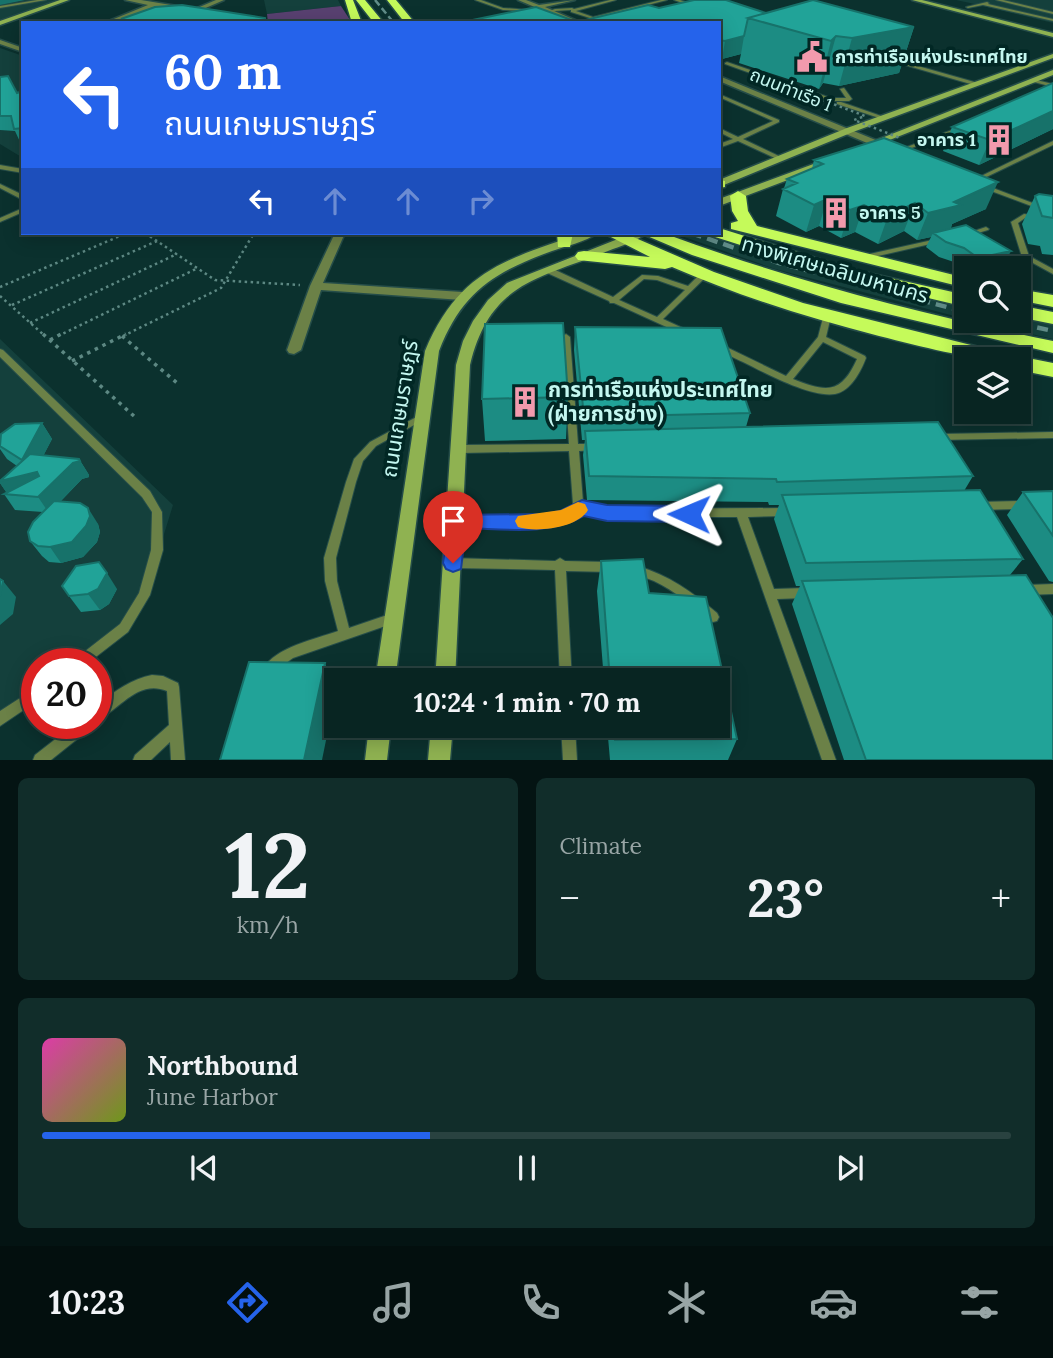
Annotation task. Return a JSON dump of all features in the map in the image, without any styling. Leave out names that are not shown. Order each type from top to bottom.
[{"type":"highway","points":[[349,0],[356,21]]},
{"type":"highway","points":[[360,0],[377,21]]},
{"type":"highway","points":[[391,0],[408,21]]},
{"type":"highway","points":[[400,11],[413,21]]},
{"type":"highway","points":[[738,196],[740,211],[751,230]]},
{"type":"highway","points":[[721,221],[954,281]]},
{"type":"highway","name":"ทางพิเศษเฉลิมมหานคร","points":[[721,234],[837,271],[954,298]]},
{"type":"highway","name":"ทางพิเศษเฉลิมมหานคร","points":[[653,235],[757,273],[832,296],[1053,347]]},
{"type":"highway","points":[[618,236],[681,265],[827,316],[954,347]]},
{"type":"highway","points":[[584,256],[681,265]]},
{"type":"highway","points":[[1031,297],[1053,301]]},
{"type":"highway","points":[[1031,314],[1053,318]]},
{"type":"highway","points":[[1031,366],[1053,370]]},
{"type":"street","points":[[0,23],[66,0]]},
{"type":"street","points":[[128,0],[208,12]]},
{"type":"street","points":[[112,21],[166,0]]},
{"type":"street","points":[[169,21],[221,0]]},
{"type":"street","points":[[521,0],[574,21]]},
{"type":"street","points":[[545,9],[572,0]]},
{"type":"street","points":[[915,0],[1033,30],[1052,29]]},
{"type":"street","points":[[939,0],[1052,29]]},
{"type":"street","points":[[0,39],[21,41]]},
{"type":"street","points":[[0,39],[21,49]]},
{"type":"street","points":[[721,183],[850,130],[1053,56]]},
{"type":"street","points":[[864,148],[1053,72]]},
{"type":"street","name":"ถนนท่าเรือ 1","points":[[721,79],[876,143]]},
{"type":"street","points":[[721,202],[842,156]]},
{"type":"street","points":[[294,350],[316,286],[339,235]]},
{"type":"street","points":[[446,668],[457,520],[463,365],[472,330],[493,300],[511,286],[584,256],[618,236]]},
{"type":"street","name":"ถนนเกษมราษฎร์","points":[[387,668],[422,416],[438,330],[461,296],[507,265],[564,238]]},
{"type":"street","points":[[316,286],[461,296]]},
{"type":"street","points":[[376,760],[379,738]]},
{"type":"street","points":[[439,760],[441,738]]},
{"type":"lane","points":[[0,7],[44,0]]},
{"type":"lane","points":[[477,0],[503,9],[572,9],[614,0]]},
{"type":"lane","points":[[572,9],[592,20],[665,0]]},
{"type":"lane","points":[[676,0],[701,7],[687,11]]},
{"type":"lane","points":[[965,6],[997,0],[1053,13]]},
{"type":"lane","points":[[982,2],[1052,29]]},
{"type":"lane","points":[[529,21],[539,21],[545,9]]},
{"type":"lane","points":[[721,64],[739,59]]},
{"type":"lane","points":[[887,59],[976,84]]},
{"type":"lane","points":[[727,63],[884,118]]},
{"type":"lane","points":[[1032,80],[1053,91]]},
{"type":"lane","points":[[831,100],[849,99],[842,89]]},
{"type":"lane","points":[[721,96],[777,121],[721,145]]},
{"type":"lane","points":[[898,152],[975,122]]},
{"type":"lane","points":[[721,131],[781,159]]},
{"type":"lane","points":[[876,143],[911,157]]},
{"type":"lane","points":[[972,181],[1053,143]]},
{"type":"lane","points":[[0,167],[21,171]]},
{"type":"lane","points":[[961,176],[1013,198],[1053,210]]},
{"type":"lane","points":[[0,186],[21,197]]},
{"type":"lane","points":[[1013,198],[1017,219],[1014,222],[1026,257],[1053,272]]},
{"type":"lane","points":[[0,220],[21,212]]},
{"type":"lane","points":[[1017,219],[1024,216],[1053,220]]},
{"type":"lane","points":[[964,235],[986,229]]},
{"type":"lane","points":[[860,258],[952,237]]},
{"type":"lane","points":[[548,270],[694,336]]},
{"type":"lane","points":[[658,320],[705,274]]},
{"type":"lane","points":[[613,301],[642,277],[658,278],[690,289]]},
{"type":"lane","points":[[789,378],[822,338],[827,316]]},
{"type":"lane","points":[[566,337],[576,497],[582,508]]},
{"type":"lane","points":[[706,341],[789,378],[822,390],[836,391],[842,387],[862,358],[822,338]]},
{"type":"lane","points":[[0,352],[146,494],[157,512],[157,550],[144,595],[124,628],[98,648]]},
{"type":"lane","points":[[344,632],[331,581],[330,558],[359,459],[373,444],[422,416]]},
{"type":"lane","points":[[936,449],[928,437],[1053,435]]},
{"type":"lane","points":[[461,449],[601,446]]},
{"type":"lane","points":[[966,495],[981,519]]},
{"type":"lane","points":[[960,507],[1040,505]]},
{"type":"lane","points":[[457,520],[544,522],[565,518],[582,508],[607,513],[795,512]]},
{"type":"lane","points":[[741,513],[829,760]]},
{"type":"lane","points":[[453,563],[595,565],[655,575],[678,587],[713,617]]},
{"type":"lane","points":[[560,563],[565,668]]},
{"type":"lane","points":[[1016,579],[1027,595]]},
{"type":"lane","points":[[1010,591],[1027,595],[1053,589]]},
{"type":"lane","points":[[769,594],[822,593]]},
{"type":"lane","points":[[260,677],[289,654],[344,632],[393,618]]},
{"type":"lane","points":[[112,702],[124,692],[149,681],[162,680],[173,687],[178,760]]},
{"type":"lane","points":[[0,719],[21,704]]},
{"type":"lane","points":[[141,760],[176,729]]},
{"type":"lane","points":[[569,738],[570,760]]},
{"type":"lane","points":[[40,760],[66,739]]},
{"type":"path","points":[[803,88],[796,90],[865,116],[854,120],[900,138]]},
{"type":"path","points":[[0,286],[122,235]]},
{"type":"path","points":[[148,235],[215,280],[316,286]]},
{"type":"path","points":[[72,360],[221,288],[253,235]]},
{"type":"path","points":[[11,306],[157,241]]},
{"type":"path","points":[[30,323],[177,254]]},
{"type":"path","points":[[50,340],[198,268]]},
{"type":"path","points":[[0,296],[135,417]]},
{"type":"path","points":[[122,336],[177,383]]},
{"type":"shaded area","points":[[0,0],[62,0],[0,20]]},
{"type":"shaded area","points":[[264,0],[338,0],[341,6],[267,14]]},
{"type":"shaded area","points":[[956,0],[1053,0],[1053,23],[970,3]]},
{"type":"shaded area","points":[[341,6],[351,21],[268,21],[267,14]]},
{"type":"shaded area","points":[[0,48],[21,55],[21,157],[0,144]]},
{"type":"shaded area","points":[[679,235],[716,235],[954,301],[954,316],[775,269]]},
{"type":"shaded area","points":[[1031,318],[1053,323],[1053,339],[1027,333],[1031,333]]},
{"type":"shaded area","points":[[0,339],[173,505],[140,612],[92,648],[21,648],[21,702],[0,718]]},
{"type":"building","points":[[694,0],[726,0],[766,13],[748,18],[744,36],[725,41],[721,40],[721,21],[581,21],[648,5],[659,8]]},
{"type":"building","points":[[813,0],[914,27],[852,38],[836,36],[831,41],[748,18]]},
{"type":"building","points":[[182,5],[265,18],[265,21],[121,19],[155,7]]},
{"type":"building","points":[[536,7],[574,21],[468,21]]},
{"type":"building","points":[[8,76],[17,93],[21,92],[21,128],[14,129],[11,116],[0,116],[0,77]]},
{"type":"building","points":[[1053,83],[1053,111],[990,140],[952,127]]},
{"type":"building","points":[[884,138],[998,182],[954,202],[961,205],[928,213],[915,203],[888,216],[864,205],[850,210],[827,199],[814,205],[783,189],[797,183],[787,179],[823,164],[814,160]]},
{"type":"building","points":[[1035,196],[1053,196],[1053,218],[1042,216]]},
{"type":"building","points":[[966,225],[1011,251],[975,256],[933,233]]},
{"type":"building","points":[[563,323],[568,397],[482,399],[485,324]]},
{"type":"building","points":[[575,327],[721,328],[750,413],[584,417]]},
{"type":"building","points":[[938,422],[973,476],[777,482],[776,479],[589,476],[585,431]]},
{"type":"building","points":[[42,423],[22,460],[0,446],[1,434],[15,424]]},
{"type":"building","points":[[30,454],[80,461],[73,463],[38,497],[4,494],[39,476],[37,472],[0,481]]},
{"type":"building","points":[[980,490],[1023,559],[806,563],[782,495]]},
{"type":"building","points":[[1053,491],[1053,536],[1023,492]]},
{"type":"building","points":[[54,501],[80,503],[88,508],[90,516],[86,526],[72,542],[50,547],[38,546],[30,541],[28,532],[33,522]]},
{"type":"building","points":[[643,559],[649,593],[706,597],[722,668],[609,668],[601,561]]},
{"type":"building","points":[[99,562],[107,573],[98,589],[88,594],[69,596],[62,586],[76,566]]},
{"type":"building","points":[[1026,575],[1053,618],[1053,760],[866,760],[802,581]]},
{"type":"building","points":[[249,662],[325,663],[304,760],[220,760]]},
{"type":"building","points":[[730,707],[737,739],[615,740],[730,738]]},
{"type":"railway","points":[[375,0],[392,21]]},
{"type":"railway","points":[[697,235],[779,263],[954,309]]},
{"type":"railway","points":[[1031,326],[1053,331]]},
{"type":"slow traffic","points":[[525,521],[544,522],[565,518],[578,510]]},
{"type":"place","name":"การท่าเรือแห่งประเทศไทย","points":[[812,57]]},
{"type":"place","name":"อาคาร 1","points":[[999,140]]},
{"type":"place","name":"อาคาร 5","points":[[836,213]]},
{"type":"place","name":"การท่าเรือแห่งประเทศไทย (ฝ่ายการช่าง)","points":[[525,402]]},
{"type":"route","points":[[453,563],[457,520],[544,522],[565,518],[582,508],[607,513],[689,514]]}]
